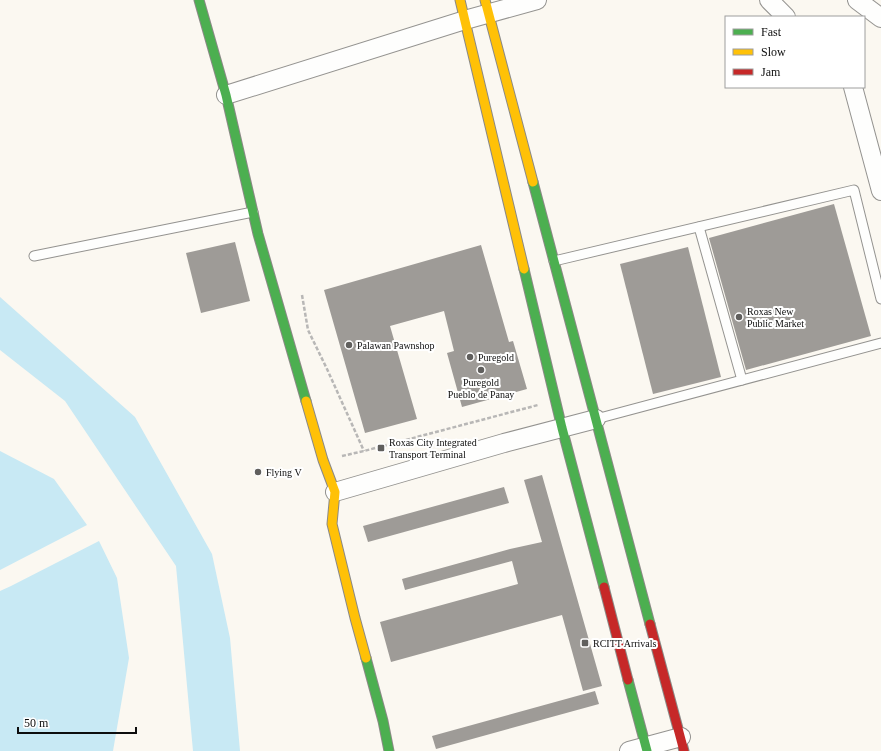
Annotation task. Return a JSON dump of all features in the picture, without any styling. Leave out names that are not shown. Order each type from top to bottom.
[{"type":"street","points":[[199,0],[226,95],[261,242],[324,460],[335,492],[332,524],[383,722],[389,751]]},
{"type":"street","points":[[460,0],[562,428],[647,749]]},
{"type":"street","points":[[226,95],[465,20],[487,7],[537,0]]},
{"type":"street","points":[[769,0],[785,16]]},
{"type":"street","points":[[857,0],[881,18]]},
{"type":"street","points":[[487,7],[682,744],[629,751]]},
{"type":"street","points":[[853,88],[881,191]]},
{"type":"street","points":[[335,492],[504,443],[596,419]]},
{"type":"lane","points":[[554,261],[854,190],[881,299]]},
{"type":"lane","points":[[34,256],[253,212]]},
{"type":"lane","points":[[699,226],[742,380]]},
{"type":"lane","points":[[596,419],[881,343]]},
{"type":"path","points":[[302,295],[308,330],[364,451]]},
{"type":"path","points":[[324,460],[556,401]]},
{"type":"water","points":[[0,297],[135,417],[212,554],[230,638],[240,751],[193,751],[176,566],[65,401],[0,350]]},
{"type":"water","points":[[0,451],[54,479],[87,525],[0,570]]},
{"type":"water","points":[[99,541],[117,578],[129,658],[113,751],[0,751],[0,591]]},
{"type":"building","points":[[834,204],[871,336],[746,370],[709,238]]},
{"type":"building","points":[[235,242],[250,301],[201,313],[186,253]]},
{"type":"building","points":[[481,245],[509,342],[513,341],[527,389],[462,407],[447,353],[454,351],[444,311],[390,326],[417,419],[365,433],[324,290]]},
{"type":"building","points":[[688,247],[721,377],[653,394],[620,264]]},
{"type":"building","points":[[542,475],[602,686],[583,691],[562,615],[391,662],[380,622],[518,584],[512,561],[405,590],[402,579],[510,549],[542,542],[524,480]]},
{"type":"building","points":[[504,487],[509,503],[368,542],[363,526]]},
{"type":"building","points":[[595,691],[599,704],[436,749],[432,736]]},
{"type":"traffic: fast","points":[[199,0],[226,95],[258,234],[306,401]]},
{"type":"traffic: fast","points":[[533,182],[650,624]]},
{"type":"traffic: fast","points":[[524,269],[562,428],[604,587]]},
{"type":"traffic: fast","points":[[366,658],[383,721],[389,751]]},
{"type":"traffic: fast","points":[[628,680],[647,751]]},
{"type":"traffic: slow","points":[[460,0],[524,269]]},
{"type":"traffic: slow","points":[[485,0],[533,182]]},
{"type":"traffic: slow","points":[[306,401],[323,460],[335,492],[332,524],[366,658]]},
{"type":"traffic: jam","points":[[604,587],[628,680]]},
{"type":"traffic: jam","points":[[650,624],[684,751]]},
{"type":"place","name":"Roxas New Public Market","points":[[739,317]]},
{"type":"place","name":"Palawan Pawnshop","points":[[349,345]]},
{"type":"place","name":"Puregold","points":[[470,357]]},
{"type":"place","name":"Puregold Pueblo de Panay","points":[[481,370]]},
{"type":"place","name":"Roxas City Integrated Transport Terminal","points":[[381,448]]},
{"type":"place","name":"Flying V","points":[[258,472]]},
{"type":"place","name":"RCITT Arrivals","points":[[585,643]]}]
